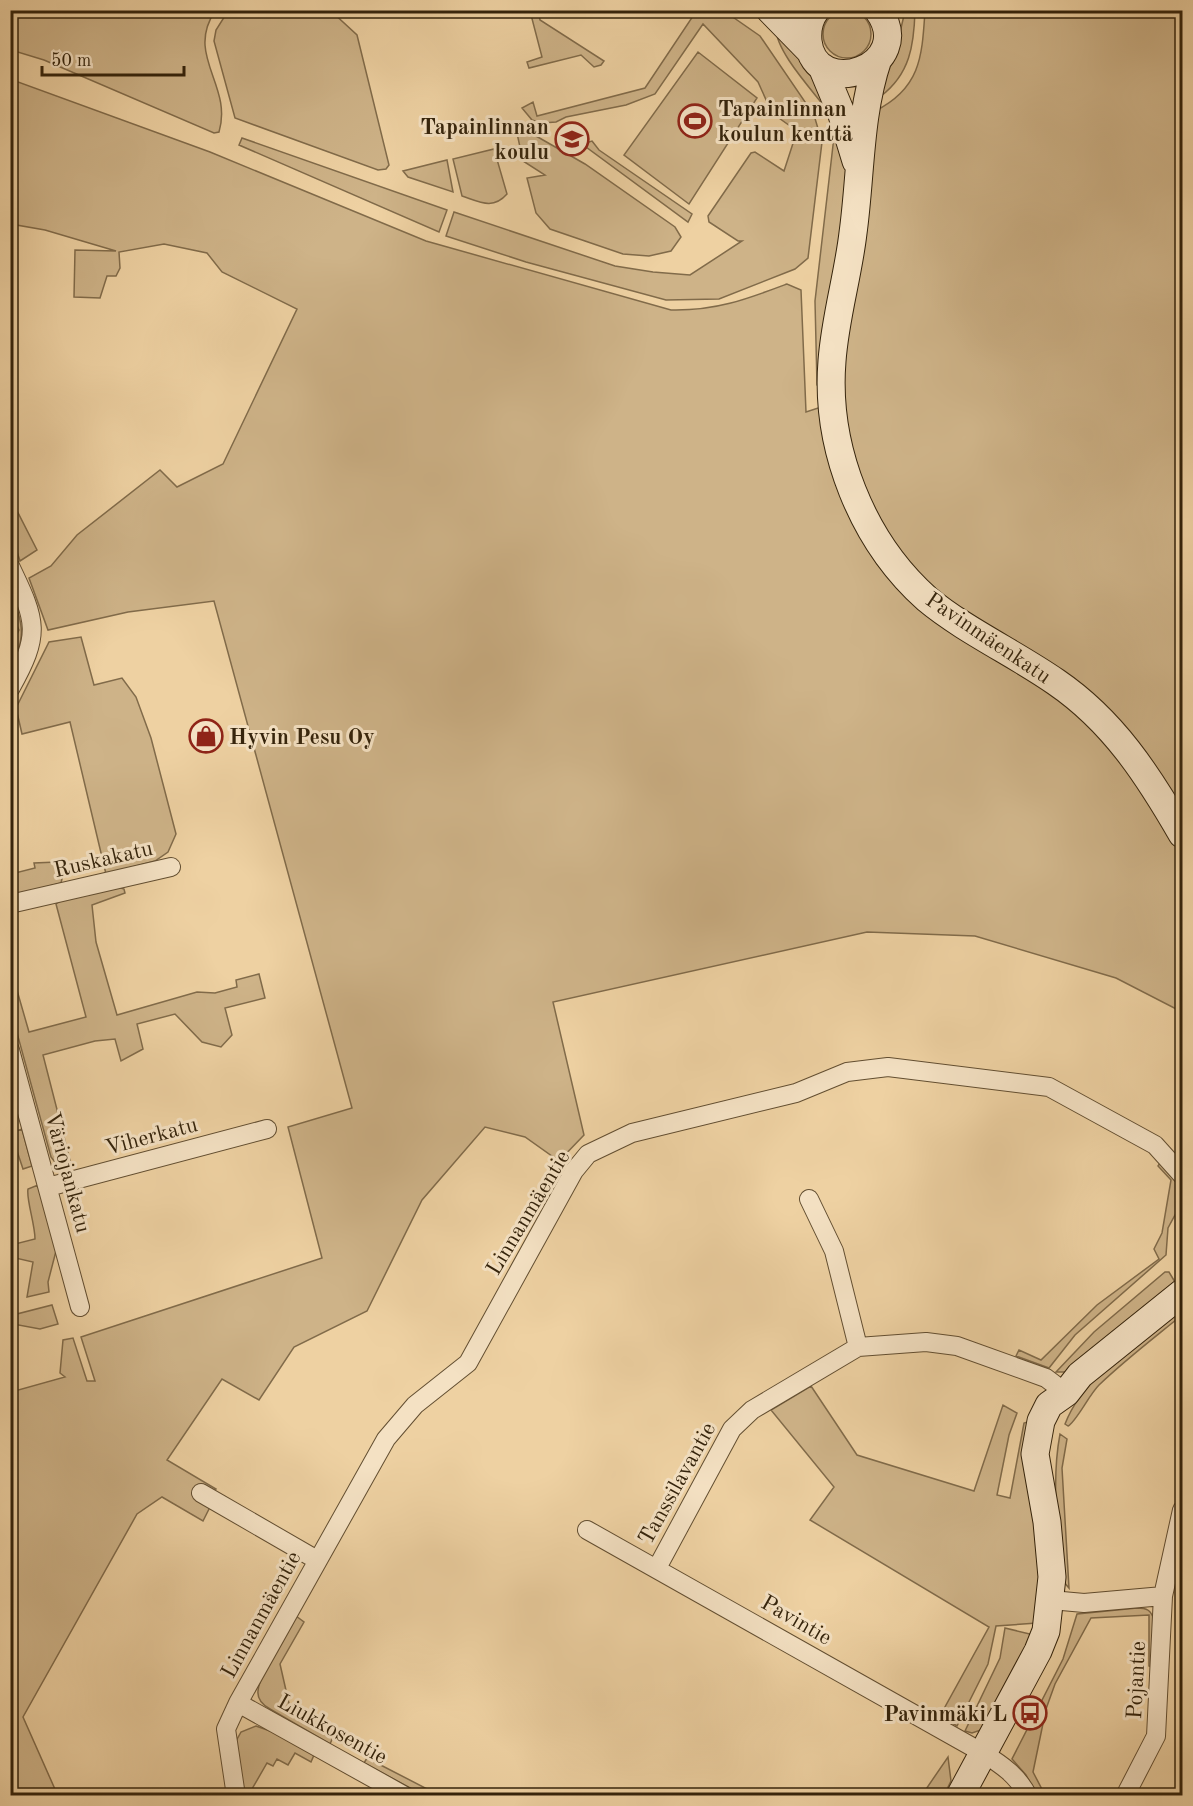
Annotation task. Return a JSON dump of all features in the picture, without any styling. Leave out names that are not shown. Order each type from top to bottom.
[{"type":"street","points":[[770,10],[815,58],[848,74],[869,68],[878,59]]},
{"type":"street","points":[[815,58],[809,23],[816,10]]},
{"type":"street","name":"Pavinmäenkatu","points":[[887,18],[884,49],[878,59],[869,86],[858,169],[854,231],[835,335],[831,381],[833,421],[841,456],[866,520],[881,546],[928,599],[1056,682],[1088,706],[1137,760],[1182,834]]},
{"type":"street","name":"Pavinmäenkatu","points":[[815,58],[842,115],[858,169]]},
{"type":"street","points":[[10,566],[30,612],[33,637],[25,662],[10,689]]},
{"type":"street","name":"Ruskakatu","points":[[10,904],[171,867]]},
{"type":"street","name":"Väriojankatu","points":[[10,1050],[80,1307]]},
{"type":"street","name":"Linnanmäentie","points":[[236,1796],[226,1729],[238,1703],[386,1439],[415,1405],[468,1363],[574,1172],[588,1154],[632,1133],[796,1093],[847,1072],[888,1067],[1049,1088],[1155,1145],[1182,1175]]},
{"type":"street","name":"Viherkatu","points":[[48,1187],[267,1129]]},
{"type":"street","points":[[809,1199],[834,1251],[858,1347]]},
{"type":"street","points":[[960,1796],[1038,1651],[1046,1631],[1052,1577],[1047,1522],[1035,1454],[1036,1437],[1049,1405],[1066,1393],[1094,1364],[1182,1293]]},
{"type":"street","name":"Tanssilavantie","points":[[657,1568],[732,1429],[752,1410],[858,1347],[926,1342],[957,1346],[1037,1374],[1066,1393]]},
{"type":"street","points":[[201,1494],[317,1560]]},
{"type":"street","name":"Pojantie","points":[[1125,1796],[1156,1736],[1163,1596],[1182,1510]]},
{"type":"street","name":"Pavintie","points":[[587,1530],[982,1753],[1008,1769],[1020,1781],[1028,1796]]},
{"type":"street","points":[[1051,1600],[1084,1603],[1163,1596]]},
{"type":"street","name":"Liukkosentie","points":[[238,1703],[405,1796]]},
{"type":"shaded area","points":[[697,10],[724,11],[760,36],[814,115],[822,142],[808,258],[795,269],[719,299],[666,300],[526,262],[446,236],[454,212],[615,266],[690,275],[742,241],[738,241],[709,222],[708,216],[751,153],[755,152],[784,171],[797,131],[772,113],[758,82],[703,24],[655,94],[626,105],[566,117],[556,122],[542,123],[532,120],[522,108],[533,102],[537,116],[645,88]]},
{"type":"shaded area","points":[[847,10],[864,17],[871,34],[864,51],[847,58],[830,51],[823,34],[830,17]]},
{"type":"shaded area","points":[[10,11],[215,11],[207,27],[205,42],[207,57],[220,100],[222,115],[219,132],[214,133],[44,60],[11,50]]},
{"type":"shaded area","points":[[228,11],[331,11],[357,35],[389,165],[386,169],[378,170],[235,118],[214,41],[216,30]]},
{"type":"shaded area","points":[[530,11],[538,11],[540,20],[604,61],[601,65],[594,67],[581,55],[529,68],[527,62],[542,57]]},
{"type":"shaded area","points":[[905,11],[915,11],[908,58],[898,78],[881,96],[882,72],[894,58]]},
{"type":"shaded area","points":[[925,11],[1182,11],[1182,1012],[1116,978],[975,936],[867,932],[553,1002],[584,1135],[559,1161],[525,1137],[485,1127],[422,1200],[367,1311],[294,1347],[259,1400],[222,1379],[167,1460],[216,1489],[206,1504],[210,1507],[203,1521],[162,1497],[137,1514],[23,1717],[58,1796],[11,1795],[11,1392],[65,1377],[60,1373],[63,1340],[73,1338],[87,1381],[95,1381],[81,1337],[322,1258],[288,1127],[352,1108],[214,601],[128,612],[48,630],[29,578],[51,566],[77,535],[160,470],[177,487],[223,464],[297,309],[222,272],[207,253],[164,244],[119,252],[120,268],[116,276],[107,276],[100,298],[74,297],[75,250],[116,251],[45,230],[11,224],[10,79],[210,152],[426,241],[671,310],[717,306],[787,284],[801,290],[806,412],[843,400],[842,382],[875,111],[902,92],[916,69],[920,56]]},
{"type":"shaded area","points":[[776,28],[825,91],[827,110],[788,59],[777,37]]},
{"type":"shaded area","name":"Tapainlinnan koulun kenttä","points":[[698,52],[757,98],[689,204],[624,155]]},
{"type":"shaded area","points":[[515,124],[585,164],[675,227],[681,237],[671,251],[649,256],[623,254],[550,229],[536,213],[527,178],[545,175],[523,161]]},
{"type":"shaded area","points":[[835,128],[841,129],[847,177],[821,386],[817,385],[815,301]]},
{"type":"shaded area","points":[[242,138],[447,210],[439,232],[239,145]]},
{"type":"shaded area","points":[[592,141],[599,150],[692,214],[688,222],[582,144]]},
{"type":"shaded area","points":[[494,149],[507,194],[497,202],[491,203],[462,196],[453,159]]},
{"type":"shaded area","points":[[447,160],[453,192],[408,177],[403,171]]},
{"type":"shaded area","points":[[10,497],[37,550],[20,561],[11,533]]},
{"type":"shaded area","points":[[10,591],[21,624],[19,651],[11,674],[11,647],[19,630],[11,613]]},
{"type":"shaded area","points":[[81,637],[94,685],[122,678],[136,697],[151,738],[176,834],[168,852],[155,861],[106,874],[70,722],[22,734],[16,708],[49,642]]},
{"type":"shaded area","points":[[57,862],[64,871],[61,883],[11,896],[11,874],[35,868],[34,863]]},
{"type":"shaded area","points":[[115,886],[124,889],[125,893],[92,905],[96,942],[117,1015],[197,992],[215,993],[237,987],[236,980],[259,974],[265,998],[225,1008],[232,1035],[221,1047],[202,1042],[175,1014],[137,1024],[143,1049],[121,1061],[115,1039],[95,1041],[43,1055],[72,1168],[58,1166],[51,1157],[11,1011],[10,966],[29,1032],[86,1017],[56,904],[66,897]]},
{"type":"shaded area","points":[[22,1129],[32,1166],[23,1169],[11,1133]]},
{"type":"shaded area","points":[[1162,1160],[1182,1188],[1182,1202],[1168,1228],[1166,1255],[1075,1335],[1049,1368],[1016,1356],[1019,1350],[1041,1360],[1097,1305],[1159,1259],[1154,1249],[1162,1233],[1171,1180],[1158,1166]]},
{"type":"shaded area","points":[[38,1185],[56,1251],[48,1282],[49,1292],[27,1297],[33,1262],[11,1257],[11,1245],[35,1239],[28,1189]]},
{"type":"shaded area","points":[[1165,1272],[1169,1272],[1175,1282],[1153,1304],[1070,1372],[1056,1372],[1094,1332]]},
{"type":"shaded area","points":[[52,1305],[58,1324],[40,1329],[13,1324],[17,1314]]},
{"type":"shaded area","points":[[1182,1309],[1182,1315],[1095,1389],[1071,1424],[1068,1426],[1065,1424],[1074,1405],[1100,1373],[1115,1359]]},
{"type":"shaded area","points":[[811,1386],[857,1455],[974,1491],[1003,1405],[1017,1413],[1009,1435],[997,1495],[1010,1498],[1024,1423],[1028,1422],[1042,1557],[1037,1623],[996,1626],[988,1664],[957,1726],[940,1716],[989,1627],[810,1520],[834,1487],[771,1410]]},
{"type":"shaded area","points":[[1060,1434],[1067,1439],[1062,1468],[1069,1588],[1062,1580],[1056,1507],[1056,1470]]},
{"type":"shaded area","points":[[1137,1608],[1148,1610],[1154,1620],[1152,1667],[1149,1666],[1149,1615],[1091,1618],[1055,1684],[1046,1709],[1033,1772],[1045,1795],[1037,1795],[1026,1775],[1012,1759],[1063,1659],[1077,1614]]},
{"type":"shaded area","points":[[296,1616],[304,1622],[280,1664],[290,1708],[334,1735],[330,1744],[267,1707],[258,1697],[259,1684],[263,1675]]},
{"type":"shaded area","points":[[1005,1628],[1034,1635],[981,1730],[972,1733],[965,1731],[1000,1658]]},
{"type":"shaded area","points":[[256,1726],[273,1732],[314,1755],[311,1762],[295,1753],[288,1765],[277,1759],[273,1766],[267,1763],[252,1789],[262,1795],[243,1796],[235,1743],[241,1732]]},
{"type":"shaded area","points":[[948,1757],[951,1781],[944,1795],[922,1795]]},
{"type":"shaded area","points":[[367,1758],[435,1793],[434,1795],[423,1795],[364,1763]]},
{"type":"place","name":"Tapainlinnan koulun kenttä","points":[[695,121]]},
{"type":"place","name":"Tapainlinnan koulu","points":[[572,139]]},
{"type":"place","name":"Hyvin Pesu Oy","points":[[206,736]]},
{"type":"place","name":"Pavinmäki L","points":[[1030,1713]]}]
